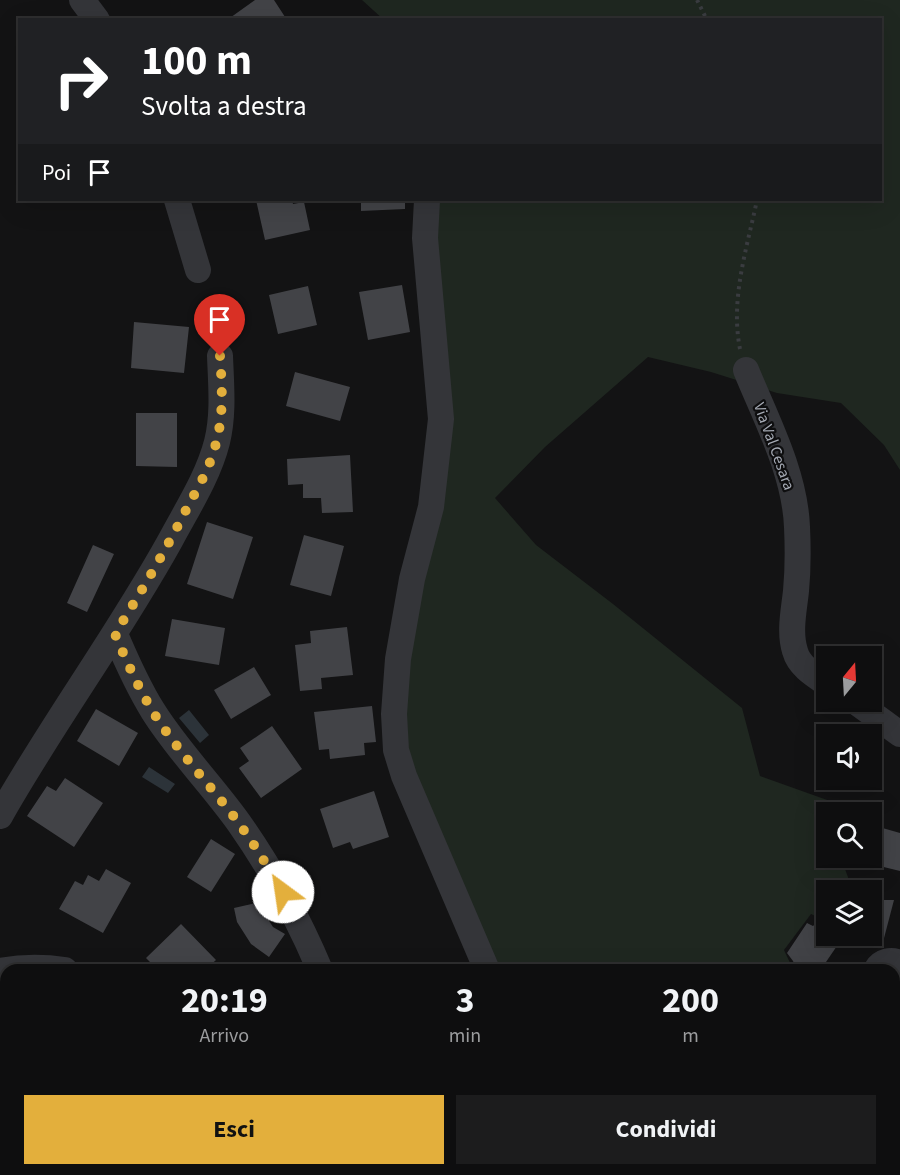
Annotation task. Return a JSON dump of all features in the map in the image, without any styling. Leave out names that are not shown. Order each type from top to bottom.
[{"type":"street","points":[[82,0],[96,18]]},
{"type":"street","points":[[177,201],[198,270]]},
{"type":"street","points":[[428,201],[425,238],[441,419],[431,507],[412,579],[398,659],[394,714],[396,750],[404,776],[485,964]]},
{"type":"street","points":[[0,816],[115,634],[165,550],[203,478],[218,434],[221,411],[220,356]]},
{"type":"street","name":"Via Val Cesara","points":[[746,370],[783,460],[795,507],[798,558],[793,626],[794,648],[804,666],[816,675]]},
{"type":"street","points":[[115,634],[131,671],[153,712],[237,821],[274,877],[301,926],[317,964]]},
{"type":"street","points":[[870,712],[900,734]]},
{"type":"path","points":[[697,0],[706,18]]},
{"type":"path","points":[[746,370],[737,335],[736,315],[738,291],[757,201]]},
{"type":"shaded area","points":[[362,0],[900,0],[900,470],[884,445],[841,403],[777,393],[711,372],[648,357],[545,447],[495,498],[536,545],[742,708],[760,776],[833,802],[816,802],[816,868],[845,868],[849,880],[816,880],[816,916],[811,914],[784,950],[791,964],[484,964],[409,763],[403,653],[432,534],[433,201],[882,201],[882,18],[382,18]]},
{"type":"shaded area","points":[[189,710],[209,735],[200,743],[179,718]]},
{"type":"shaded area","points":[[149,767],[175,784],[168,793],[142,777]]},
{"type":"building","points":[[255,0],[274,0],[286,18],[230,18]]},
{"type":"building","points":[[256,201],[270,201],[271,203],[292,201],[293,204],[304,202],[310,230],[265,240]]},
{"type":"building","points":[[361,201],[405,201],[405,209],[361,211]]},
{"type":"building","points":[[402,285],[410,332],[368,340],[359,292]]},
{"type":"building","points":[[308,286],[317,325],[278,334],[269,295]]},
{"type":"building","points":[[134,322],[189,327],[184,373],[131,368]]},
{"type":"building","points":[[295,372],[350,387],[340,421],[286,406]]},
{"type":"building","points":[[136,413],[177,413],[177,467],[136,466]]},
{"type":"building","points":[[350,455],[353,512],[322,513],[321,498],[303,498],[303,484],[288,485],[287,459]]},
{"type":"building","points":[[207,522],[253,537],[233,599],[187,584]]},
{"type":"building","points":[[304,535],[344,546],[331,596],[290,585]]},
{"type":"building","points":[[93,545],[114,554],[87,612],[67,603]]},
{"type":"building","points":[[172,619],[225,628],[219,665],[165,656]]},
{"type":"building","points":[[347,627],[353,675],[321,678],[322,689],[300,691],[295,645],[311,643],[310,631]]},
{"type":"building","points":[[254,667],[271,695],[231,719],[214,690]]},
{"type":"building","points":[[372,706],[376,742],[364,743],[365,755],[330,759],[329,749],[319,750],[314,712]]},
{"type":"building","points":[[96,709],[138,733],[119,766],[77,741]]},
{"type":"building","points":[[272,726],[302,769],[261,798],[239,768],[249,761],[240,748]]},
{"type":"building","points":[[65,778],[103,803],[74,847],[27,816],[47,786],[56,791]]},
{"type":"building","points":[[374,791],[389,837],[353,849],[350,842],[333,848],[320,809]]},
{"type":"building","points":[[882,828],[900,833],[900,871],[882,867]]},
{"type":"building","points":[[211,839],[235,854],[211,892],[187,877]]},
{"type":"building","points":[[106,869],[131,883],[103,933],[59,909],[75,881],[83,885],[88,875],[99,881]]},
{"type":"building","points":[[882,900],[894,900],[883,942]]},
{"type":"building","points":[[261,902],[264,913],[273,927],[285,934],[269,957],[251,944],[237,922],[234,908]]},
{"type":"building","points":[[807,923],[813,926],[816,923],[816,946],[837,946],[826,964],[794,964],[787,953]]},
{"type":"building","points":[[181,924],[216,960],[212,964],[152,964],[146,958]]},
{"type":"route","points":[[220,356],[221,411],[213,454],[181,521],[115,634],[153,712],[258,850],[283,892]]}]
